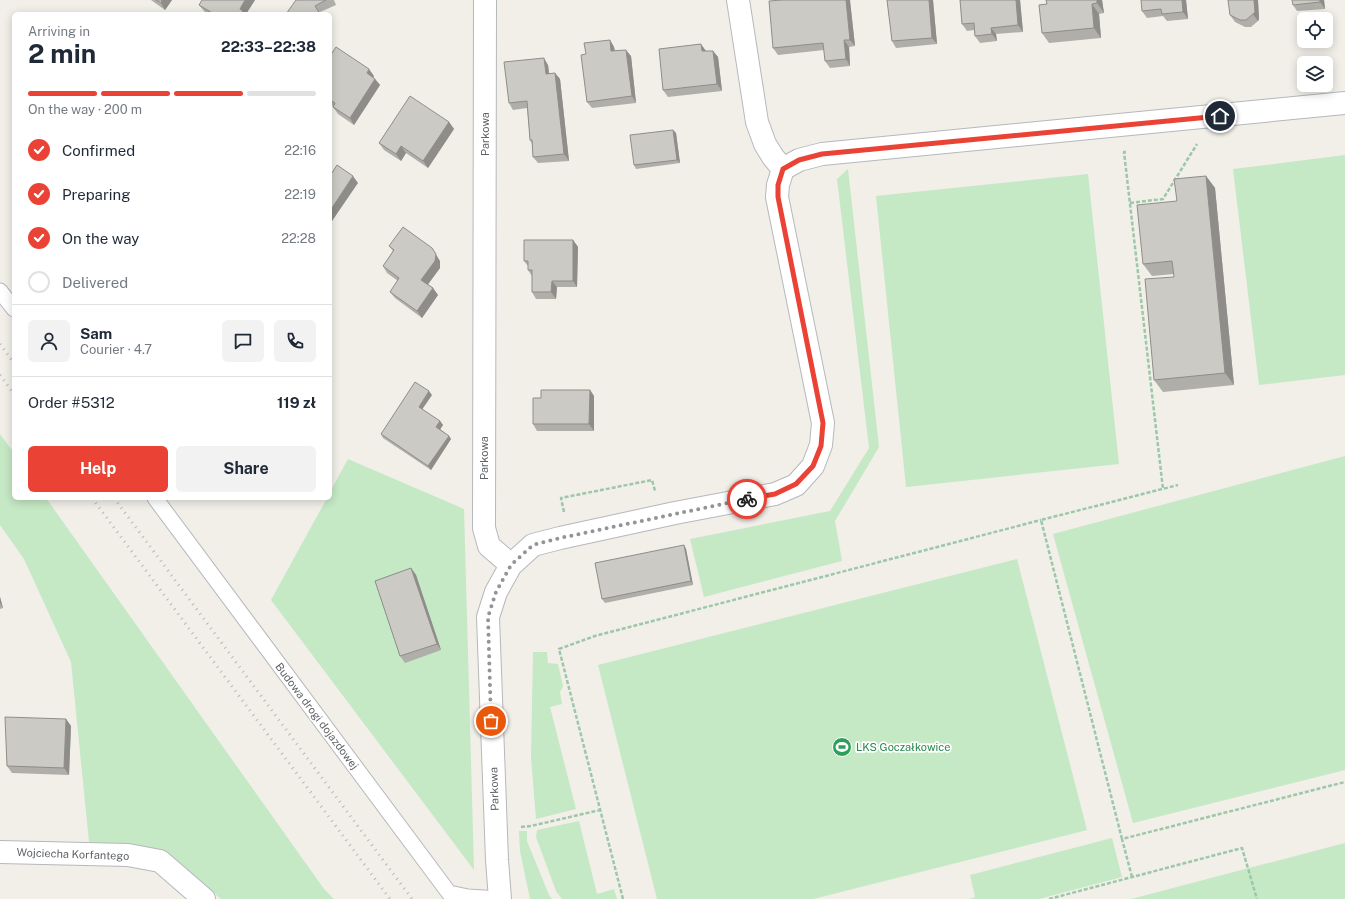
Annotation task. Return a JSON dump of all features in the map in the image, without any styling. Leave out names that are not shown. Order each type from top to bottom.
[{"type":"street","name":"Parkowa","points":[[485,0],[484,528],[489,546],[511,565],[496,592],[488,617],[497,860],[500,899]]},
{"type":"street","points":[[738,0],[757,122],[765,144],[773,158],[783,169]]},
{"type":"street","points":[[511,565],[533,545],[652,518],[775,494],[796,484],[813,466],[821,446],[823,423],[778,197],[778,185],[783,169],[799,160],[822,154],[1345,103]]},
{"type":"street","name":"Wojciecha Korfantego","points":[[0,852],[128,855],[160,861],[204,899]]},
{"type":"lane","points":[[0,291],[12,307]]},
{"type":"lane","name":"Budowa drogi dojazdowej","points":[[156,500],[449,893],[468,897],[500,899]]},
{"type":"path","points":[[1130,202],[1162,199],[1197,144],[1190,144]]},
{"type":"path","points":[[1131,151],[1124,152],[1163,489]]},
{"type":"path","points":[[623,899],[559,649],[595,636],[1178,485]]},
{"type":"path","points":[[1041,520],[1132,877]]},
{"type":"path","points":[[1122,839],[1345,782]]},
{"type":"path","points":[[520,827],[531,826],[600,810]]},
{"type":"path","points":[[1049,899],[1242,848],[1257,899]]},
{"type":"green space","points":[[1345,155],[1345,375],[1259,385],[1233,169]]},
{"type":"green space","points":[[848,169],[879,447],[835,521],[842,561],[704,597],[690,539],[830,511],[869,448],[837,179]]},
{"type":"green space","points":[[1088,174],[1119,464],[906,487],[876,196]]},
{"type":"green space","points":[[0,434],[12,450],[12,500],[47,500],[324,889],[334,899],[221,899],[165,852],[125,845],[89,842],[71,662],[24,559],[0,525]]},
{"type":"green space","points":[[1345,456],[1345,770],[1133,823],[1053,534]]},
{"type":"green space","points":[[348,459],[464,509],[474,870],[271,600],[326,500],[332,500],[332,488]]},
{"type":"green space","name":"LKS Goczałkowice","points":[[1017,559],[1087,830],[813,899],[657,899],[598,665]]},
{"type":"green space","points":[[533,652],[547,652],[548,663],[558,664],[563,686],[560,692],[562,704],[550,707],[576,809],[536,819],[531,757]]},
{"type":"green space","points":[[579,821],[597,894],[614,889],[617,899],[562,899],[556,891],[536,837],[537,830]]},
{"type":"green space","points":[[519,831],[527,831],[527,841],[552,899],[530,899],[520,851]]},
{"type":"green space","points":[[1112,838],[1122,877],[1039,899],[970,899],[975,897],[970,875]]},
{"type":"green space","points":[[1345,843],[1345,899],[1131,899]]},
{"type":"building","points":[[202,0],[245,0],[240,9],[242,12],[211,12],[199,5]]},
{"type":"building","points":[[296,0],[326,0],[315,6],[319,12],[287,12]]},
{"type":"building","points":[[846,0],[850,40],[844,40],[846,59],[825,61],[823,43],[773,48],[769,1]]},
{"type":"building","points":[[887,0],[929,0],[932,38],[892,41]]},
{"type":"building","points":[[960,0],[1016,0],[1018,25],[991,28],[992,34],[975,36],[974,23],[962,24]]},
{"type":"building","points":[[1046,0],[1097,0],[1097,3],[1092,4],[1094,28],[1042,33],[1039,5],[1047,4]]},
{"type":"building","points":[[1141,0],[1182,0],[1183,12],[1162,14],[1161,9],[1142,11]]},
{"type":"building","points":[[1228,0],[1254,0],[1255,12],[1246,20],[1240,20],[1230,15]]},
{"type":"building","points":[[1292,0],[1320,0],[1320,2],[1293,5]]},
{"type":"building","points":[[610,40],[611,51],[626,50],[632,96],[587,102],[581,55],[586,54],[584,43]]},
{"type":"building","points":[[701,44],[702,51],[713,51],[717,84],[663,90],[659,49]]},
{"type":"building","points":[[336,47],[369,69],[367,73],[375,79],[350,118],[333,107],[335,103],[332,101],[332,53]]},
{"type":"building","points":[[544,58],[546,74],[555,73],[564,154],[533,157],[527,101],[509,103],[504,62]]},
{"type":"building","points":[[410,96],[449,122],[423,161],[401,146],[396,154],[379,143]]},
{"type":"building","points":[[673,130],[677,160],[634,165],[630,135]]},
{"type":"building","points":[[337,165],[353,176],[332,208],[332,173]]},
{"type":"building","points":[[1206,176],[1225,373],[1154,380],[1145,279],[1174,277],[1172,261],[1143,264],[1137,205],[1177,201],[1174,179]]},
{"type":"building","points":[[403,227],[432,248],[436,254],[435,261],[421,280],[433,288],[417,311],[390,292],[399,278],[383,266],[394,250],[389,246]]},
{"type":"building","points":[[524,240],[573,240],[573,281],[552,281],[551,292],[532,292],[532,270],[528,270],[528,261],[524,261]]},
{"type":"building","points":[[415,382],[429,391],[419,407],[440,421],[436,427],[449,436],[428,466],[381,434]]},
{"type":"building","points":[[541,390],[590,390],[589,424],[533,424],[533,398],[541,398]]},
{"type":"building","points":[[684,545],[691,581],[602,599],[595,563]]},
{"type":"building","points":[[411,568],[437,644],[400,656],[375,581]]},
{"type":"building","points":[[5,717],[66,719],[64,768],[7,766]]},
{"type":"railway","points":[[0,344],[12,360]]},
{"type":"railway","points":[[0,375],[12,391]]},
{"type":"railway","points":[[93,500],[390,899]]},
{"type":"railway","points":[[115,500],[412,899]]},
{"type":"way so far","points":[[491,721],[488,617],[496,592],[511,565],[533,545],[747,499]]},
{"type":"place","name":"LKS Goczałkowice","points":[[842,747]]},
{"type":"route","points":[[747,499],[775,494],[796,484],[813,466],[821,446],[823,423],[778,197],[778,185],[783,169],[799,160],[822,154],[1220,116]]}]
